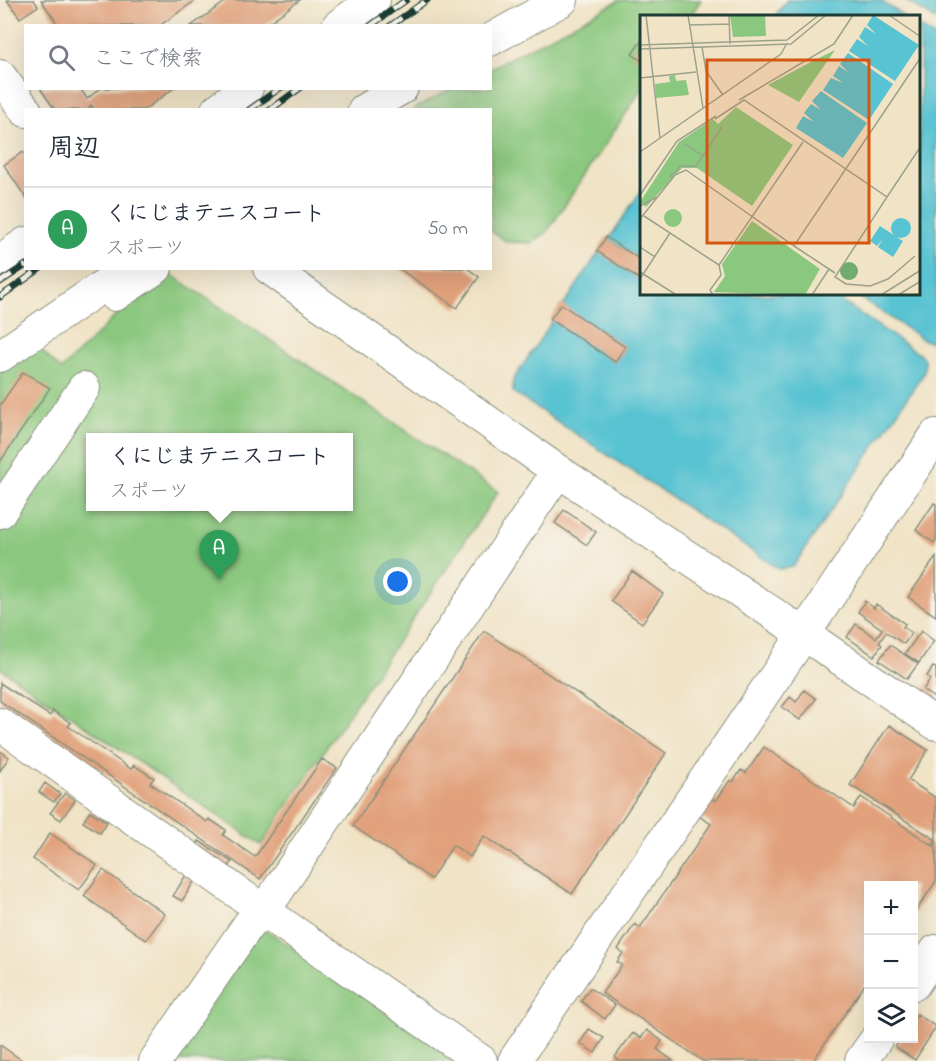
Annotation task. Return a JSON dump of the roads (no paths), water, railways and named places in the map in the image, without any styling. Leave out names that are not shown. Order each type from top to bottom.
[{"type":"street","points":[[341,24],[374,0]]},
{"type":"street","points":[[492,39],[562,0]]},
{"type":"street","points":[[0,76],[21,110]]},
{"type":"street","points":[[220,108],[245,90]]},
{"type":"street","points":[[367,108],[399,90]]},
{"type":"street","points":[[0,261],[24,244]]},
{"type":"street","points":[[0,356],[126,270]]},
{"type":"street","points":[[41,343],[153,270]]},
{"type":"street","points":[[272,270],[558,471],[936,724]]},
{"type":"street","points":[[0,512],[84,388]]},
{"type":"street","points":[[514,1061],[936,435]]},
{"type":"street","points":[[155,1061],[249,924],[264,912],[558,471]]},
{"type":"street","points":[[0,724],[264,912],[481,1061]]},
{"type":"street","points":[[918,978],[936,951]]},
{"type":"street","points":[[861,1061],[874,1043]]},
{"type":"water","points":[[787,0],[879,0],[902,15],[776,15]]},
{"type":"water","points":[[905,0],[936,0],[936,20]]},
{"type":"water","points":[[921,28],[936,38],[936,344],[924,340],[858,296],[921,296]]},
{"type":"water","points":[[640,192],[640,260],[609,239]]},
{"type":"water","points":[[599,252],[640,280],[640,296],[834,296],[922,356],[925,362],[924,373],[793,567],[779,569],[513,392],[513,380],[553,320],[615,362],[625,347],[563,306]]},
{"type":"railway","points":[[373,24],[406,0]]},
{"type":"railway","points":[[393,24],[427,0]]},
{"type":"railway","points":[[252,108],[277,90]]},
{"type":"railway","points":[[273,108],[297,90]]},
{"type":"railway","points":[[0,282],[24,266]]},
{"type":"railway","points":[[0,297],[38,270]]},
{"type":"place","name":"くにじまテニスコート","points":[[219,580]]}]
